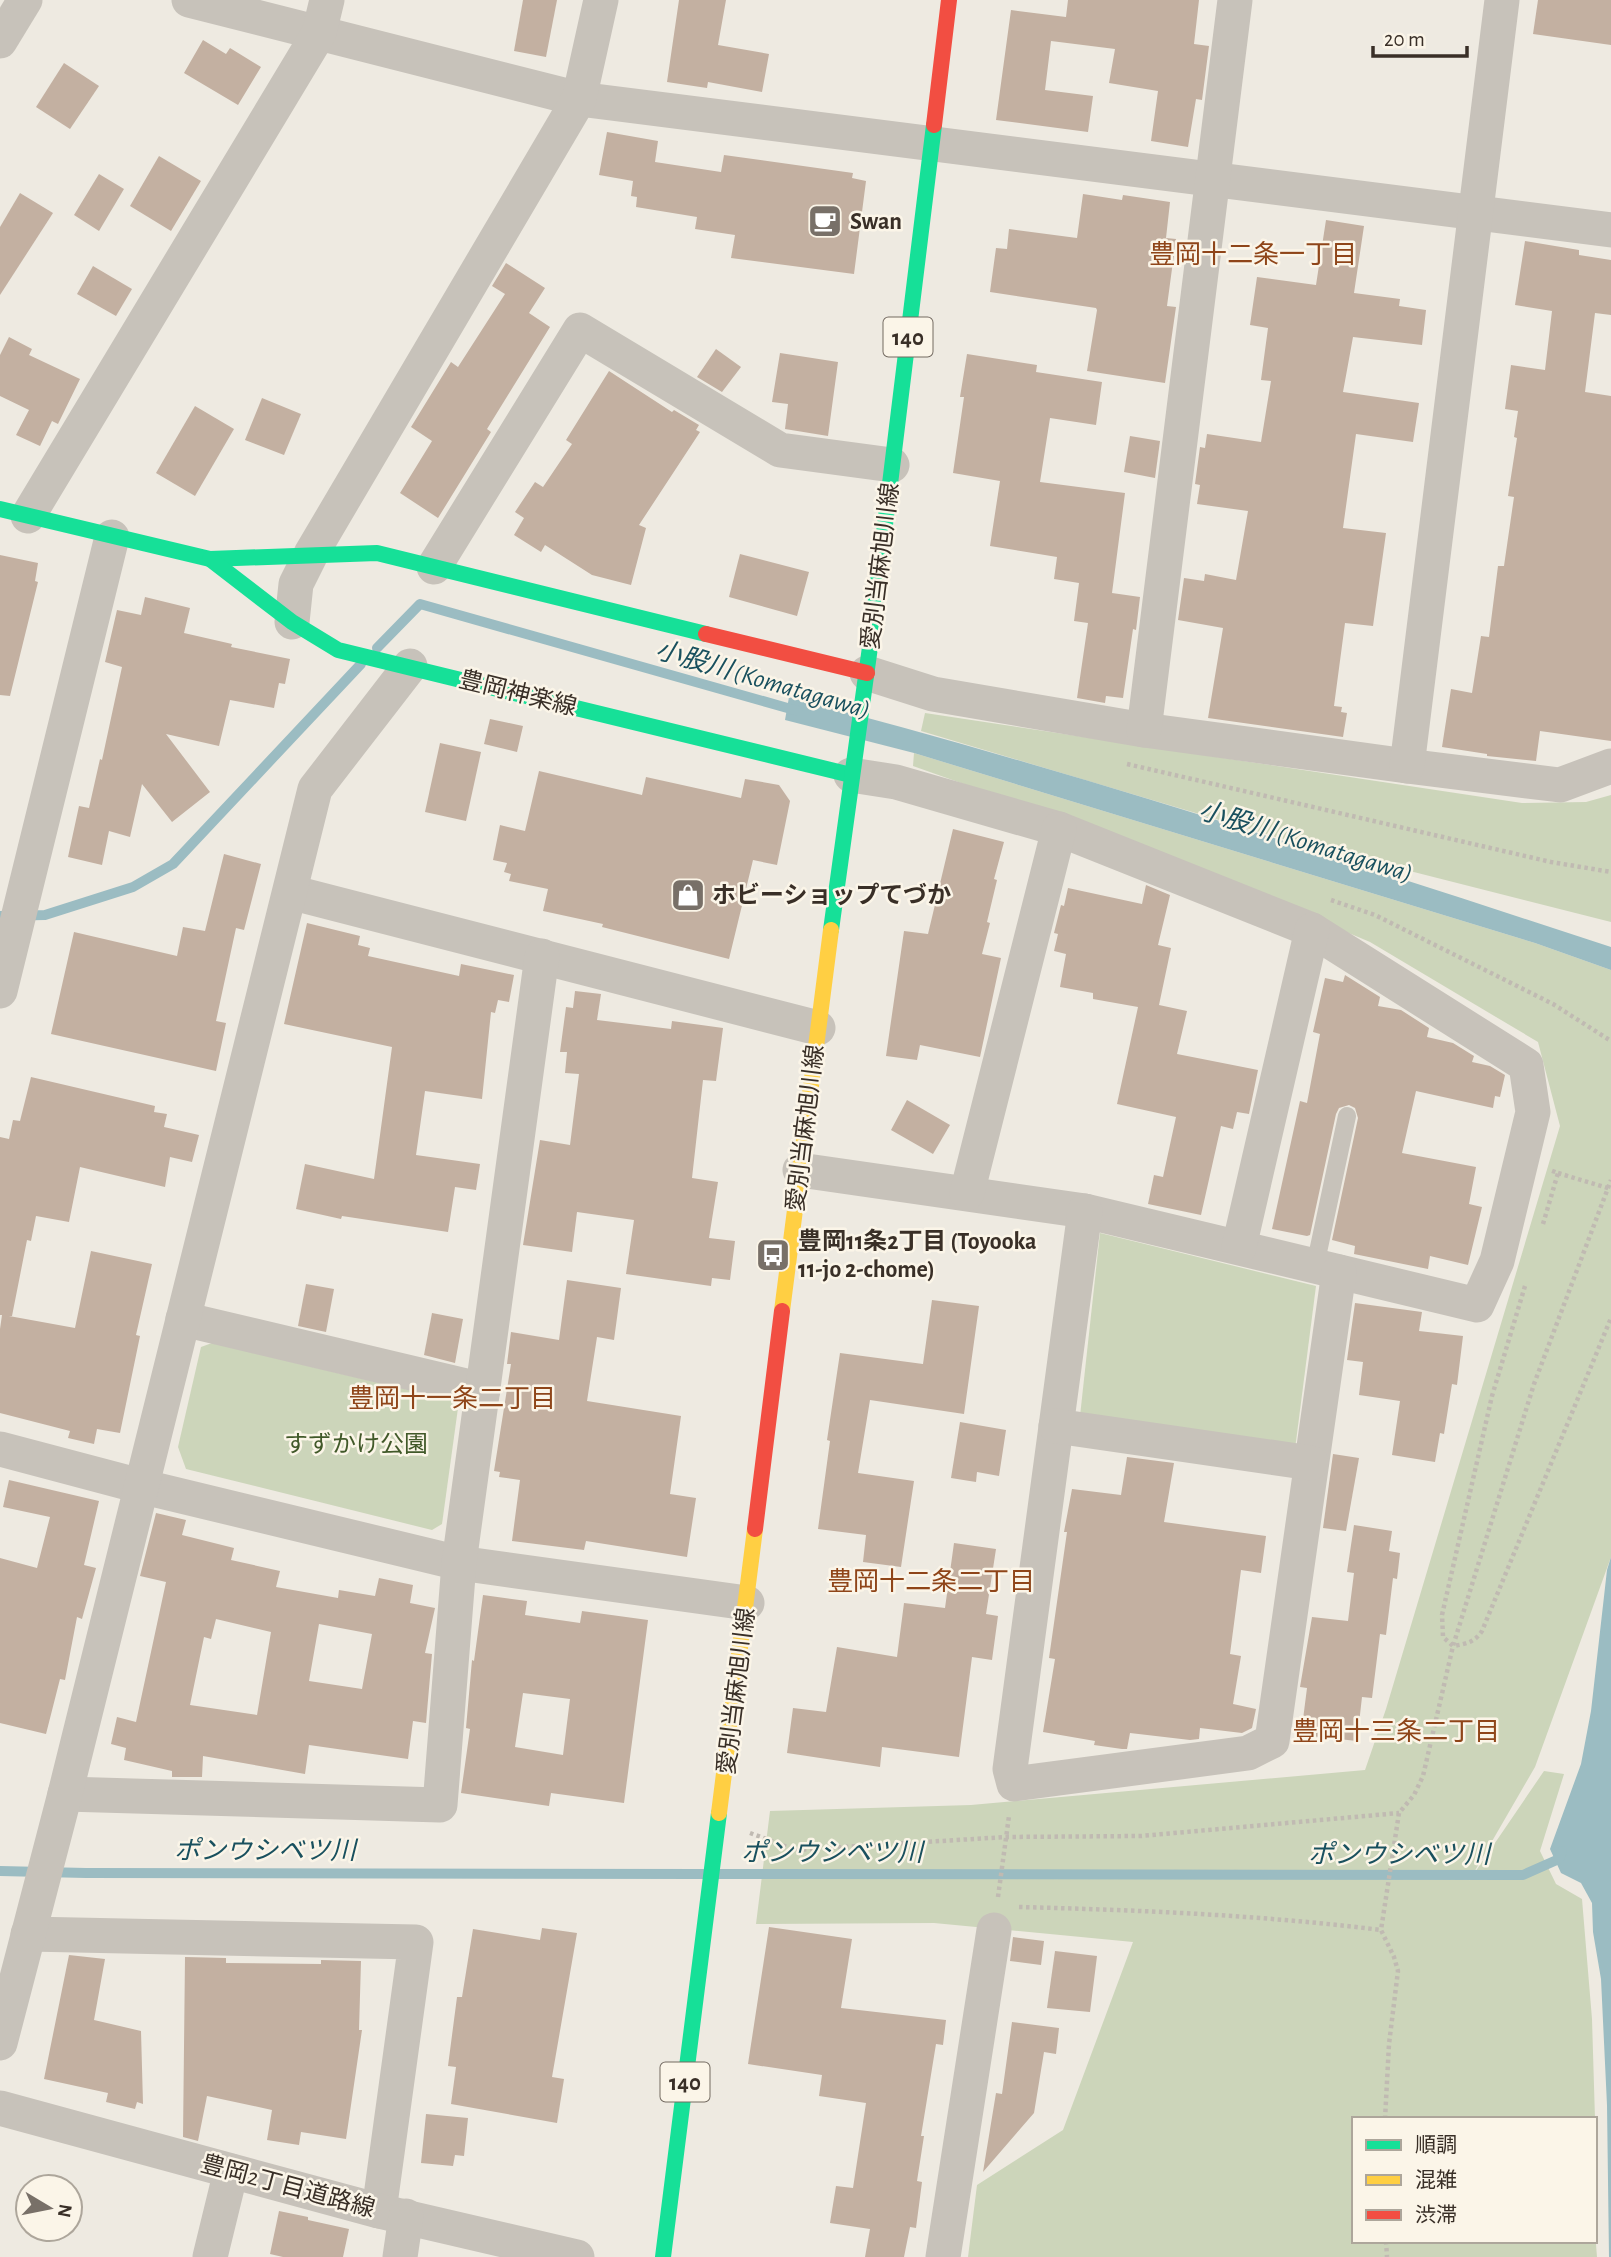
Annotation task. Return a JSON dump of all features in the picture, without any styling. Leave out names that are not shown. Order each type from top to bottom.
[{"type":"main road","name":"愛別当麻旭川線","points":[[663,2257],[818,1028],[865,684],[949,0]]},
{"type":"main road","name":"豊岡神楽線","points":[[14,513],[210,559],[377,553],[865,684]]},
{"type":"main road","name":"豊岡神楽線","points":[[210,559],[292,622],[338,650],[853,764]]},
{"type":"street","points":[[0,41],[25,0]]},
{"type":"street","points":[[189,0],[323,16],[579,99],[1611,230]]},
{"type":"street","points":[[292,622],[296,584],[311,554],[579,99],[601,0]]},
{"type":"street","points":[[1144,730],[1236,0]]},
{"type":"street","points":[[1407,766],[1502,0]]},
{"type":"street","points":[[14,513],[323,16]]},
{"type":"street","points":[[435,567],[580,330],[780,450],[892,465]]},
{"type":"street","points":[[0,991],[8,949],[25,892],[112,537]]},
{"type":"street","points":[[0,2043],[65,1794],[315,789],[396,663]]},
{"type":"street","points":[[865,684],[1144,730],[1560,785],[1611,766]]},
{"type":"street","points":[[800,1170],[1085,1211],[1477,1305],[1497,1261],[1533,1112],[1526,1065],[1318,914],[1059,829],[896,782],[853,764]]},
{"type":"street","points":[[967,1193],[1059,829]]},
{"type":"street","points":[[289,892],[818,1028]]},
{"type":"street","points":[[1239,1247],[1318,914]]},
{"type":"street","points":[[65,1794],[440,1805],[460,1563],[542,956]]},
{"type":"street","points":[[1085,1211],[1010,1769],[1014,1784],[1248,1753],[1272,1741],[1311,1463],[1327,1269]]},
{"type":"street","points":[[183,1319],[483,1390]]},
{"type":"street","points":[[1056,1426],[1311,1463]]},
{"type":"street","points":[[0,1449],[140,1486],[460,1563],[747,1603]]},
{"type":"street","points":[[943,2257],[1001,1914]]},
{"type":"street","points":[[28,1934],[416,1942],[393,2213],[400,2257]]},
{"type":"street","name":"豊岡2丁目道路線","points":[[0,2108],[393,2213],[577,2257]]},
{"type":"street","points":[[210,2257],[231,2171]]},
{"type":"lane","points":[[1327,1269],[1347,1116]]},
{"type":"path","points":[[1191,779],[1551,862],[1611,872]]},
{"type":"path","points":[[1318,914],[1375,915],[1553,1004],[1611,1041]]},
{"type":"path","points":[[1521,1160],[1610,1189]]},
{"type":"path","points":[[1543,1226],[1558,1173]]},
{"type":"path","points":[[1385,2117],[1389,2045],[1398,1971],[1381,1930],[1399,1813],[1414,1795],[1423,1776],[1453,1646],[1534,1384],[1610,1189],[1611,1180]]},
{"type":"path","points":[[1453,1646],[1443,1637],[1442,1615],[1492,1396],[1527,1278]]},
{"type":"path","points":[[1453,1646],[1469,1643],[1482,1631],[1611,1318]]},
{"type":"path","points":[[719,1821],[795,1850],[1006,1838],[1141,1836],[1399,1813]]},
{"type":"path","points":[[1006,1838],[1001,1914],[1158,1910],[1310,1921],[1381,1930]]},
{"type":"green space","points":[[925,713],[1522,803],[1586,802],[1611,795],[1611,922],[1276,837],[921,731]]},
{"type":"green space","points":[[914,753],[1535,943],[1611,970],[1611,1557],[1535,1767],[1469,1881],[1544,1771],[1564,1774],[1540,1851],[1556,1884],[1582,1899],[1592,2019],[1595,2117],[1352,2117],[1352,2243],[1596,2243],[1597,2257],[968,2257],[977,2185],[1063,2130],[1133,1942],[934,1923],[756,1924],[770,1811],[971,1805],[1365,1770],[1386,1709],[1560,1126],[1538,1042],[1370,942],[1169,857],[913,766]]},
{"type":"green space","points":[[1100,1233],[1316,1286],[1295,1449],[1080,1416]]},
{"type":"green space","name":"すずかけ公園","points":[[212,1343],[451,1400],[458,1408],[442,1524],[432,1530],[186,1469],[178,1447],[201,1347]]},
{"type":"water","points":[[789,697],[1100,784],[1611,947],[1611,970],[1535,943],[914,753],[785,720]]},
{"type":"water","points":[[1611,1557],[1609,2257],[1607,2105],[1601,1979],[1593,1932],[1592,1903],[1581,1883],[1561,1873],[1550,1849],[1581,1764],[1591,1711],[1607,1570]]},
{"type":"building","points":[[523,0],[557,0],[546,57],[514,51]]},
{"type":"building","points":[[679,0],[726,0],[718,45],[769,54],[762,92],[708,82],[707,88],[667,82]]},
{"type":"building","points":[[1068,0],[1199,0],[1194,44],[1209,46],[1202,100],[1196,99],[1188,147],[1151,141],[1158,91],[1109,83],[1115,49],[1051,41],[1045,90],[1093,96],[1088,132],[996,120],[1011,10],[1066,17]]},
{"type":"building","points":[[1538,0],[1611,0],[1611,45],[1533,34]]},
{"type":"building","points":[[203,40],[226,54],[230,48],[261,67],[238,105],[184,73]]},
{"type":"building","points":[[64,63],[99,86],[70,129],[36,107]]},
{"type":"building","points":[[607,132],[658,141],[655,162],[721,172],[724,155],[853,173],[852,178],[866,181],[854,274],[731,258],[735,235],[695,229],[697,217],[636,207],[637,197],[631,196],[633,181],[599,175]]},
{"type":"building","points":[[159,156],[201,181],[171,231],[130,206]]},
{"type":"building","points":[[99,174],[124,189],[99,231],[74,215]]},
{"type":"building","points":[[20,193],[53,213],[0,295],[0,227]]},
{"type":"building","points":[[1083,194],[1122,200],[1123,195],[1170,202],[1166,238],[1176,239],[1167,306],[1176,307],[1165,383],[1087,371],[1096,308],[990,292],[996,248],[1007,249],[1009,229],[1077,238]]},
{"type":"building","points":[[1326,220],[1364,226],[1354,293],[1400,299],[1399,306],[1426,310],[1422,345],[1353,337],[1343,392],[1419,403],[1413,442],[1356,434],[1343,528],[1386,533],[1373,626],[1345,623],[1334,706],[1342,707],[1341,712],[1347,713],[1343,737],[1208,718],[1223,628],[1178,620],[1184,578],[1204,581],[1205,574],[1236,580],[1248,511],[1197,504],[1200,485],[1195,484],[1200,447],[1205,448],[1207,434],[1261,442],[1271,381],[1261,380],[1268,328],[1250,325],[1257,277],[1316,285]]},
{"type":"building","points":[[1525,241],[1579,250],[1579,255],[1611,260],[1611,315],[1595,313],[1585,392],[1611,396],[1611,741],[1540,731],[1536,761],[1487,756],[1442,747],[1451,689],[1472,693],[1481,636],[1489,637],[1498,566],[1504,566],[1514,497],[1508,496],[1517,438],[1514,437],[1518,411],[1505,409],[1511,365],[1545,370],[1552,311],[1515,305]]},
{"type":"building","points":[[506,263],[545,288],[529,313],[550,327],[487,429],[491,432],[438,518],[400,493],[432,441],[411,427],[451,362],[458,367],[505,294],[492,286]]},
{"type":"building","points":[[93,266],[132,289],[116,316],[77,294]]},
{"type":"building","points":[[9,337],[32,349],[29,355],[80,379],[58,424],[52,421],[40,446],[16,435],[29,410],[0,396],[0,355]]},
{"type":"building","points":[[716,349],[741,367],[722,392],[697,377]]},
{"type":"building","points":[[780,353],[838,362],[828,436],[785,429],[788,404],[772,402]]},
{"type":"building","points":[[967,354],[1037,365],[1036,372],[1102,382],[1096,425],[1050,418],[1040,482],[1125,493],[1112,593],[1140,597],[1123,698],[1106,696],[1105,703],[1077,698],[1088,623],[1074,621],[1079,583],[1054,579],[1057,557],[990,546],[1000,481],[953,473]]},
{"type":"building","points":[[609,371],[672,412],[674,410],[699,425],[696,430],[700,432],[639,525],[646,528],[631,585],[592,575],[545,545],[541,552],[514,535],[524,518],[515,512],[535,482],[543,487],[572,444],[566,440]]},
{"type":"building","points":[[262,398],[301,414],[284,455],[245,440]]},
{"type":"building","points":[[195,406],[234,429],[195,496],[156,473]]},
{"type":"building","points":[[1130,436],[1160,441],[1155,478],[1124,472]]},
{"type":"building","points":[[740,554],[809,572],[797,616],[729,597]]},
{"type":"building","points":[[0,555],[38,563],[35,581],[38,582],[10,696],[0,695]]},
{"type":"building","points":[[145,597],[190,608],[184,633],[232,644],[231,647],[290,659],[285,684],[279,683],[274,708],[230,700],[219,746],[166,734],[210,792],[172,822],[142,784],[130,837],[109,831],[102,865],[68,857],[79,806],[89,808],[122,667],[105,662],[117,610],[141,615]]},
{"type":"building","points":[[490,719],[523,726],[517,752],[484,744]]},
{"type":"building","points":[[440,743],[481,752],[466,821],[425,812]]},
{"type":"building","points":[[539,771],[642,795],[646,777],[741,798],[745,779],[779,785],[790,801],[777,865],[753,860],[729,959],[602,927],[603,924],[543,911],[548,889],[509,881],[511,874],[504,872],[507,863],[493,860],[500,825],[525,831]]},
{"type":"building","points":[[953,829],[1004,842],[994,879],[997,880],[982,954],[1001,958],[980,1057],[920,1045],[917,1060],[886,1056],[904,931],[928,934]]},
{"type":"building","points":[[224,854],[261,864],[244,930],[236,928],[216,1021],[226,1023],[216,1071],[51,1034],[74,932],[177,956],[183,927],[205,931]]},
{"type":"building","points":[[1146,885],[1170,895],[1158,945],[1171,948],[1159,1005],[1187,1011],[1177,1054],[1258,1070],[1249,1114],[1237,1112],[1233,1129],[1221,1126],[1201,1215],[1148,1204],[1154,1175],[1163,1177],[1176,1117],[1117,1104],[1138,1007],[1093,999],[1093,993],[1060,987],[1066,954],[1054,951],[1058,934],[1054,933],[1068,888],[1142,904]]},
{"type":"building","points":[[307,923],[360,936],[358,945],[370,948],[368,956],[459,976],[461,964],[514,975],[509,1002],[498,1000],[495,1013],[491,1012],[482,1099],[425,1091],[416,1155],[480,1164],[476,1190],[455,1187],[448,1232],[342,1216],[341,1219],[296,1209],[305,1164],[374,1179],[392,1047],[284,1024]]},
{"type":"building","points":[[1345,975],[1380,997],[1378,1006],[1401,1010],[1429,1028],[1427,1037],[1453,1043],[1474,1056],[1472,1062],[1490,1066],[1505,1075],[1500,1097],[1495,1096],[1493,1108],[1416,1091],[1402,1153],[1476,1167],[1469,1204],[1482,1207],[1468,1265],[1430,1256],[1428,1269],[1354,1254],[1355,1246],[1332,1240],[1358,1118],[1355,1108],[1349,1105],[1339,1108],[1336,1114],[1310,1235],[1272,1229],[1300,1101],[1307,1103],[1320,1034],[1313,1032],[1325,978],[1343,982]]},
{"type":"building","points":[[575,991],[601,994],[597,1020],[671,1029],[672,1021],[723,1028],[716,1081],[703,1080],[692,1178],[718,1182],[709,1238],[735,1241],[730,1280],[712,1278],[711,1286],[626,1274],[634,1220],[577,1212],[572,1252],[523,1245],[540,1140],[570,1145],[579,1074],[565,1073],[567,1052],[560,1052],[566,1007],[573,1008]]},
{"type":"building","points":[[31,1077],[155,1106],[154,1112],[167,1114],[164,1127],[199,1135],[192,1162],[170,1157],[165,1187],[80,1167],[69,1222],[36,1216],[31,1241],[27,1240],[12,1316],[9,1316],[75,1328],[91,1251],[152,1264],[136,1335],[140,1336],[120,1433],[97,1429],[94,1444],[68,1438],[70,1431],[0,1413],[0,1137],[9,1139],[13,1120],[20,1121]]},
{"type":"building","points":[[907,1100],[950,1125],[933,1154],[891,1130]]},
{"type":"building","points":[[567,1280],[621,1288],[614,1340],[597,1337],[587,1401],[681,1416],[670,1494],[696,1498],[687,1557],[586,1541],[584,1550],[512,1541],[520,1480],[499,1477],[500,1472],[494,1471],[511,1364],[507,1364],[511,1332],[559,1340]]},
{"type":"building","points":[[306,1284],[334,1289],[326,1332],[298,1326]]},
{"type":"building","points":[[932,1300],[979,1306],[964,1414],[870,1400],[858,1473],[914,1481],[901,1567],[863,1562],[866,1535],[818,1529],[830,1441],[827,1440],[840,1353],[923,1364]]},
{"type":"building","points":[[1355,1303],[1422,1312],[1419,1331],[1463,1336],[1457,1385],[1452,1384],[1444,1434],[1440,1433],[1435,1462],[1392,1455],[1400,1401],[1359,1395],[1363,1362],[1347,1360]]},
{"type":"building","points":[[432,1313],[463,1319],[455,1363],[424,1355]]},
{"type":"building","points":[[960,1422],[1006,1430],[999,1476],[977,1472],[976,1482],[951,1478]]},
{"type":"building","points":[[1333,1454],[1359,1458],[1346,1531],[1323,1528]]},
{"type":"building","points":[[1127,1457],[1174,1463],[1164,1522],[1266,1536],[1261,1573],[1241,1570],[1230,1654],[1241,1656],[1233,1704],[1256,1709],[1252,1728],[1242,1733],[1200,1728],[1199,1739],[1190,1740],[1130,1733],[1127,1749],[1122,1749],[1094,1745],[1095,1741],[1043,1732],[1055,1659],[1049,1658],[1067,1532],[1064,1532],[1072,1489],[1121,1495]]},
{"type":"building","points":[[9,1480],[99,1501],[84,1565],[96,1568],[82,1619],[77,1617],[65,1680],[60,1679],[46,1734],[0,1723],[0,1558],[37,1568],[50,1517],[3,1507]]},
{"type":"building","points":[[156,1513],[186,1520],[182,1535],[234,1548],[231,1560],[280,1571],[276,1587],[338,1598],[339,1590],[375,1596],[379,1578],[413,1585],[410,1603],[435,1608],[425,1653],[432,1654],[426,1723],[413,1721],[408,1759],[309,1745],[305,1774],[203,1756],[202,1777],[172,1777],[172,1771],[124,1760],[126,1748],[111,1744],[117,1717],[136,1722],[166,1582],[140,1576]],"holes":[[[216,1619],[271,1632],[257,1715],[190,1705],[204,1637],[211,1639]],[[319,1624],[372,1634],[362,1689],[309,1681]]]},
{"type":"building","points":[[1354,1525],[1392,1531],[1389,1551],[1400,1553],[1397,1579],[1393,1578],[1386,1635],[1380,1634],[1372,1698],[1362,1697],[1357,1741],[1301,1735],[1307,1688],[1300,1687],[1312,1617],[1348,1621],[1354,1573],[1347,1572]]},
{"type":"building","points":[[954,1543],[996,1549],[986,1614],[998,1616],[992,1660],[972,1657],[959,1757],[882,1747],[880,1767],[787,1753],[793,1708],[826,1712],[837,1647],[897,1657],[904,1603],[945,1608]]},
{"type":"building","points":[[483,1595],[527,1601],[525,1615],[580,1623],[582,1611],[648,1620],[624,1803],[551,1793],[549,1806],[461,1793],[470,1729],[466,1728],[472,1660],[474,1661]],"holes":[[[523,1693],[570,1699],[563,1755],[515,1747]]]},
{"type":"building","points":[[769,1927],[852,1939],[841,2008],[946,2020],[943,2045],[936,2044],[921,2136],[924,2136],[917,2181],[922,2182],[916,2228],[910,2227],[904,2257],[865,2257],[870,2229],[830,2223],[836,2186],[853,2188],[866,2103],[819,2096],[822,2075],[748,2064]]},
{"type":"building","points":[[542,1928],[577,1933],[552,2077],[564,2079],[557,2123],[451,2104],[456,2067],[448,2066],[457,1997],[462,1997],[473,1929],[540,1940]]},
{"type":"building","points":[[1013,1937],[1044,1941],[1041,1965],[1010,1961]]},
{"type":"building","points":[[1055,1951],[1097,1956],[1090,2012],[1047,2008]]},
{"type":"building","points":[[69,1955],[105,1959],[94,2020],[141,2031],[143,2104],[137,2102],[135,2109],[106,2102],[108,2093],[44,2079]]},
{"type":"building","points":[[185,1957],[226,1958],[226,1963],[321,1964],[321,1960],[361,1961],[359,2030],[362,2030],[346,2139],[301,2132],[299,2145],[267,2140],[272,2110],[207,2096],[198,2141],[183,2137]]},
{"type":"building","points":[[1012,2022],[1059,2028],[1056,2054],[1044,2052],[1034,2113],[983,2172],[996,2093],[1002,2094]]},
{"type":"building","points":[[426,2114],[468,2118],[464,2156],[455,2155],[453,2166],[421,2163]]},
{"type":"building","points":[[279,2211],[349,2229],[343,2257],[283,2257],[270,2254]]},
{"type":"waterway","name":"小股川 (Komatagawa)","points":[[377,648],[420,604],[798,711]]},
{"type":"waterway","name":"小股川 (Komatagawa)","points":[[0,916],[45,915],[133,887],[173,864],[361,664]]},
{"type":"waterway","name":"ポンウシベツ川","points":[[718,1874],[1523,1875],[1559,1859],[1562,1851]]},
{"type":"waterway","name":"ポンウシベツ川","points":[[0,1871],[703,1874]]},
{"type":"traffic: fast","points":[[831,930],[870,647],[934,125]]},
{"type":"traffic: fast","points":[[0,509],[210,559],[377,553],[706,634]]},
{"type":"traffic: fast","points":[[210,559],[292,622],[338,650],[851,775]]},
{"type":"traffic: fast","points":[[663,2257],[719,1813]]},
{"type":"traffic: slow","points":[[782,1311],[831,930]]},
{"type":"traffic: slow","points":[[719,1813],[755,1529]]},
{"type":"traffic: jam","points":[[934,125],[949,0]]},
{"type":"traffic: jam","points":[[706,634],[867,673]]},
{"type":"traffic: jam","points":[[755,1529],[782,1311]]},
{"type":"place","name":"Swan","points":[[825,221]]},
{"type":"place","name":"ホビーショップてづか","points":[[688,895]]},
{"type":"place","name":"豊岡11条2丁目 (Toyooka 11-jo 2-chome)","points":[[773,1255]]},
{"type":"district","name":"豊岡十二条一丁目","points":[[1253,254]]},
{"type":"district","name":"豊岡十一条二丁目","points":[[452,1398]]},
{"type":"district","name":"豊岡十二条二丁目","points":[[931,1581]]},
{"type":"district","name":"豊岡十三条二丁目","points":[[1396,1731]]}]
